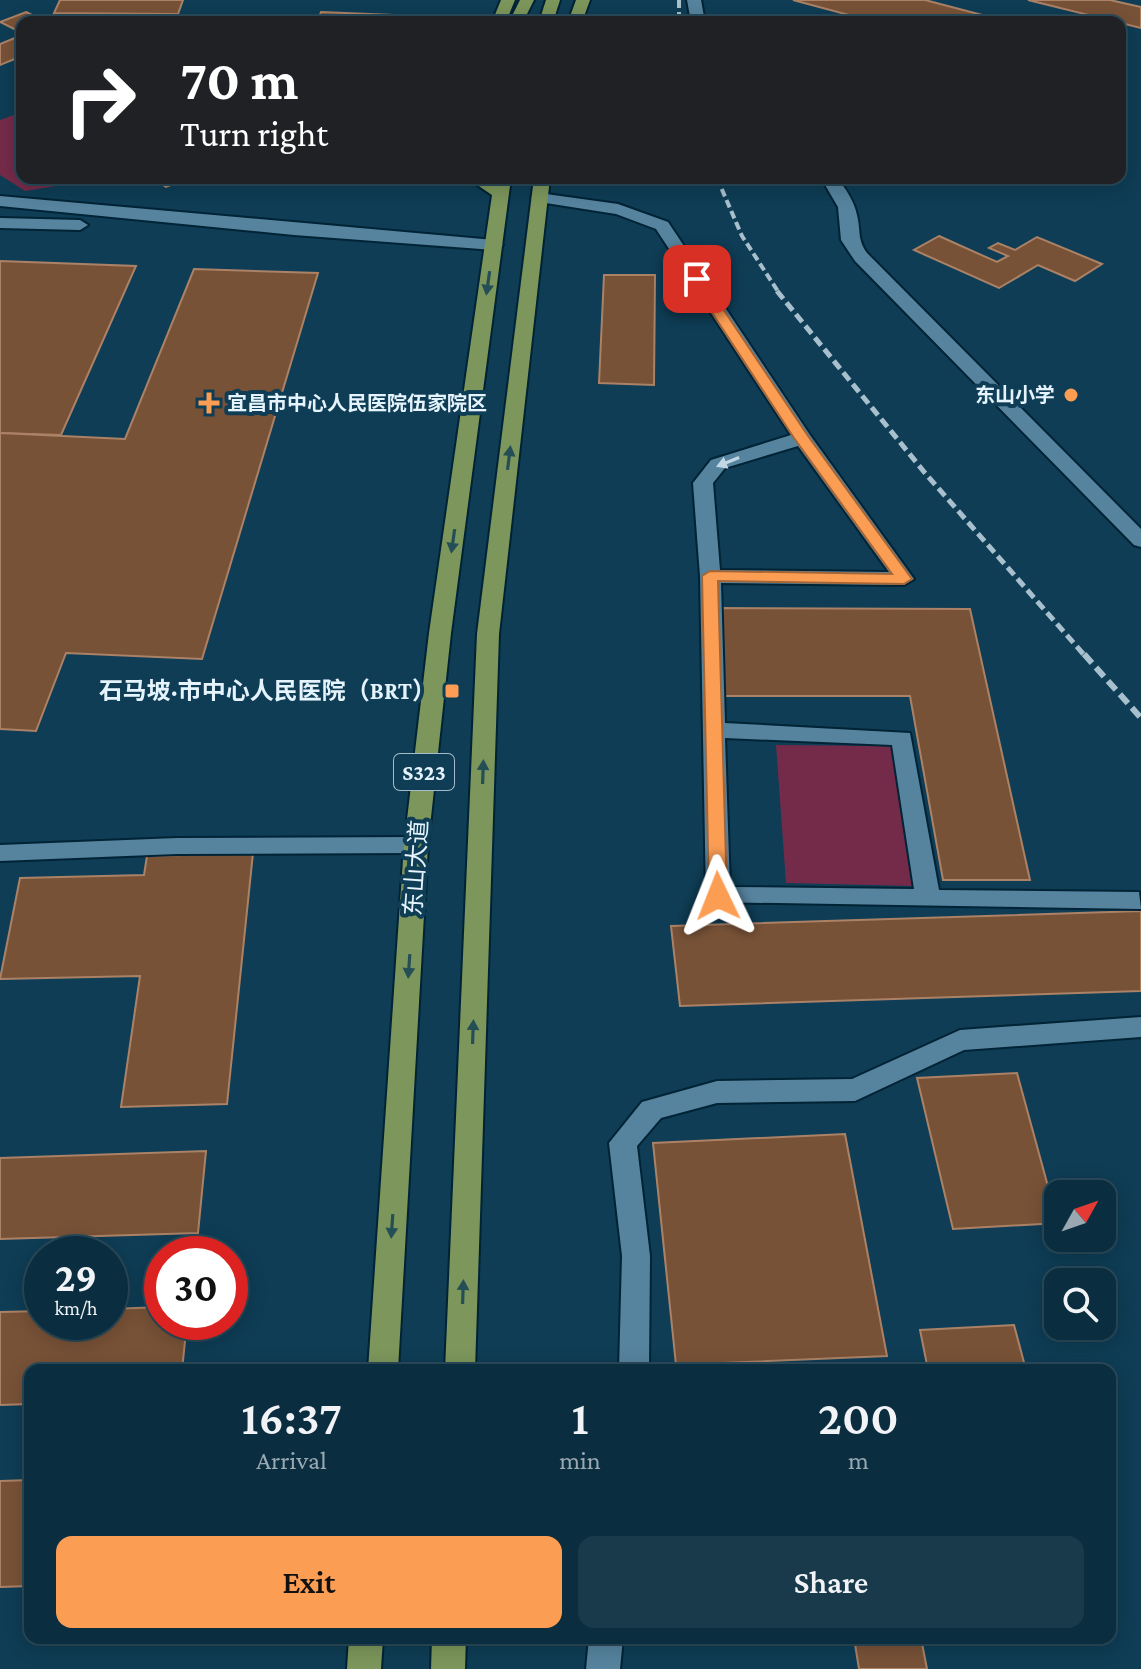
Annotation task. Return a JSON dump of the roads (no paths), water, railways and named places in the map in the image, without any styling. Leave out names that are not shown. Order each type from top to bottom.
[{"type":"main road","name":"S323","points":[[460,1364],[488,634],[544,184]]},
{"type":"main road","name":"东山大道","points":[[383,1364],[416,845],[440,633],[502,186]]},
{"type":"main road","points":[[364,1669],[366,1644]]},
{"type":"main road","points":[[448,1669],[449,1644]]},
{"type":"street","points":[[544,184],[643,215],[662,226],[802,438],[904,579],[710,576]]},
{"type":"street","points":[[834,184],[844,198],[851,226],[849,240],[861,257],[1141,541]]},
{"type":"street","points":[[0,201],[294,230],[494,245]]},
{"type":"street","points":[[0,223],[294,230]]},
{"type":"street","points":[[802,438],[718,464],[703,483],[710,576],[718,896],[1139,901]]},
{"type":"street","points":[[713,730],[902,738],[928,898]]},
{"type":"street","points":[[0,853],[177,846],[416,845]]},
{"type":"street","points":[[635,1364],[639,1325],[631,1195],[623,1143],[652,1110],[717,1092],[855,1090],[960,1040],[1141,1027]]},
{"type":"street","points":[[603,1669],[605,1644]]},
{"type":"railway","points":[[679,0],[679,16]]},
{"type":"railway","points":[[720,184],[742,236],[779,293]]},
{"type":"railway","points":[[777,291],[925,473],[1085,656]]},
{"type":"railway","points":[[1084,654],[1141,718]]},
{"type":"place","name":"东山小学","points":[[1071,395]]},
{"type":"place","name":"宜昌市中心人民医院伍家院区","points":[[209,403]]},
{"type":"place","name":"石马坡·市中心人民医院（BRT）","points":[[452,691]]}]
